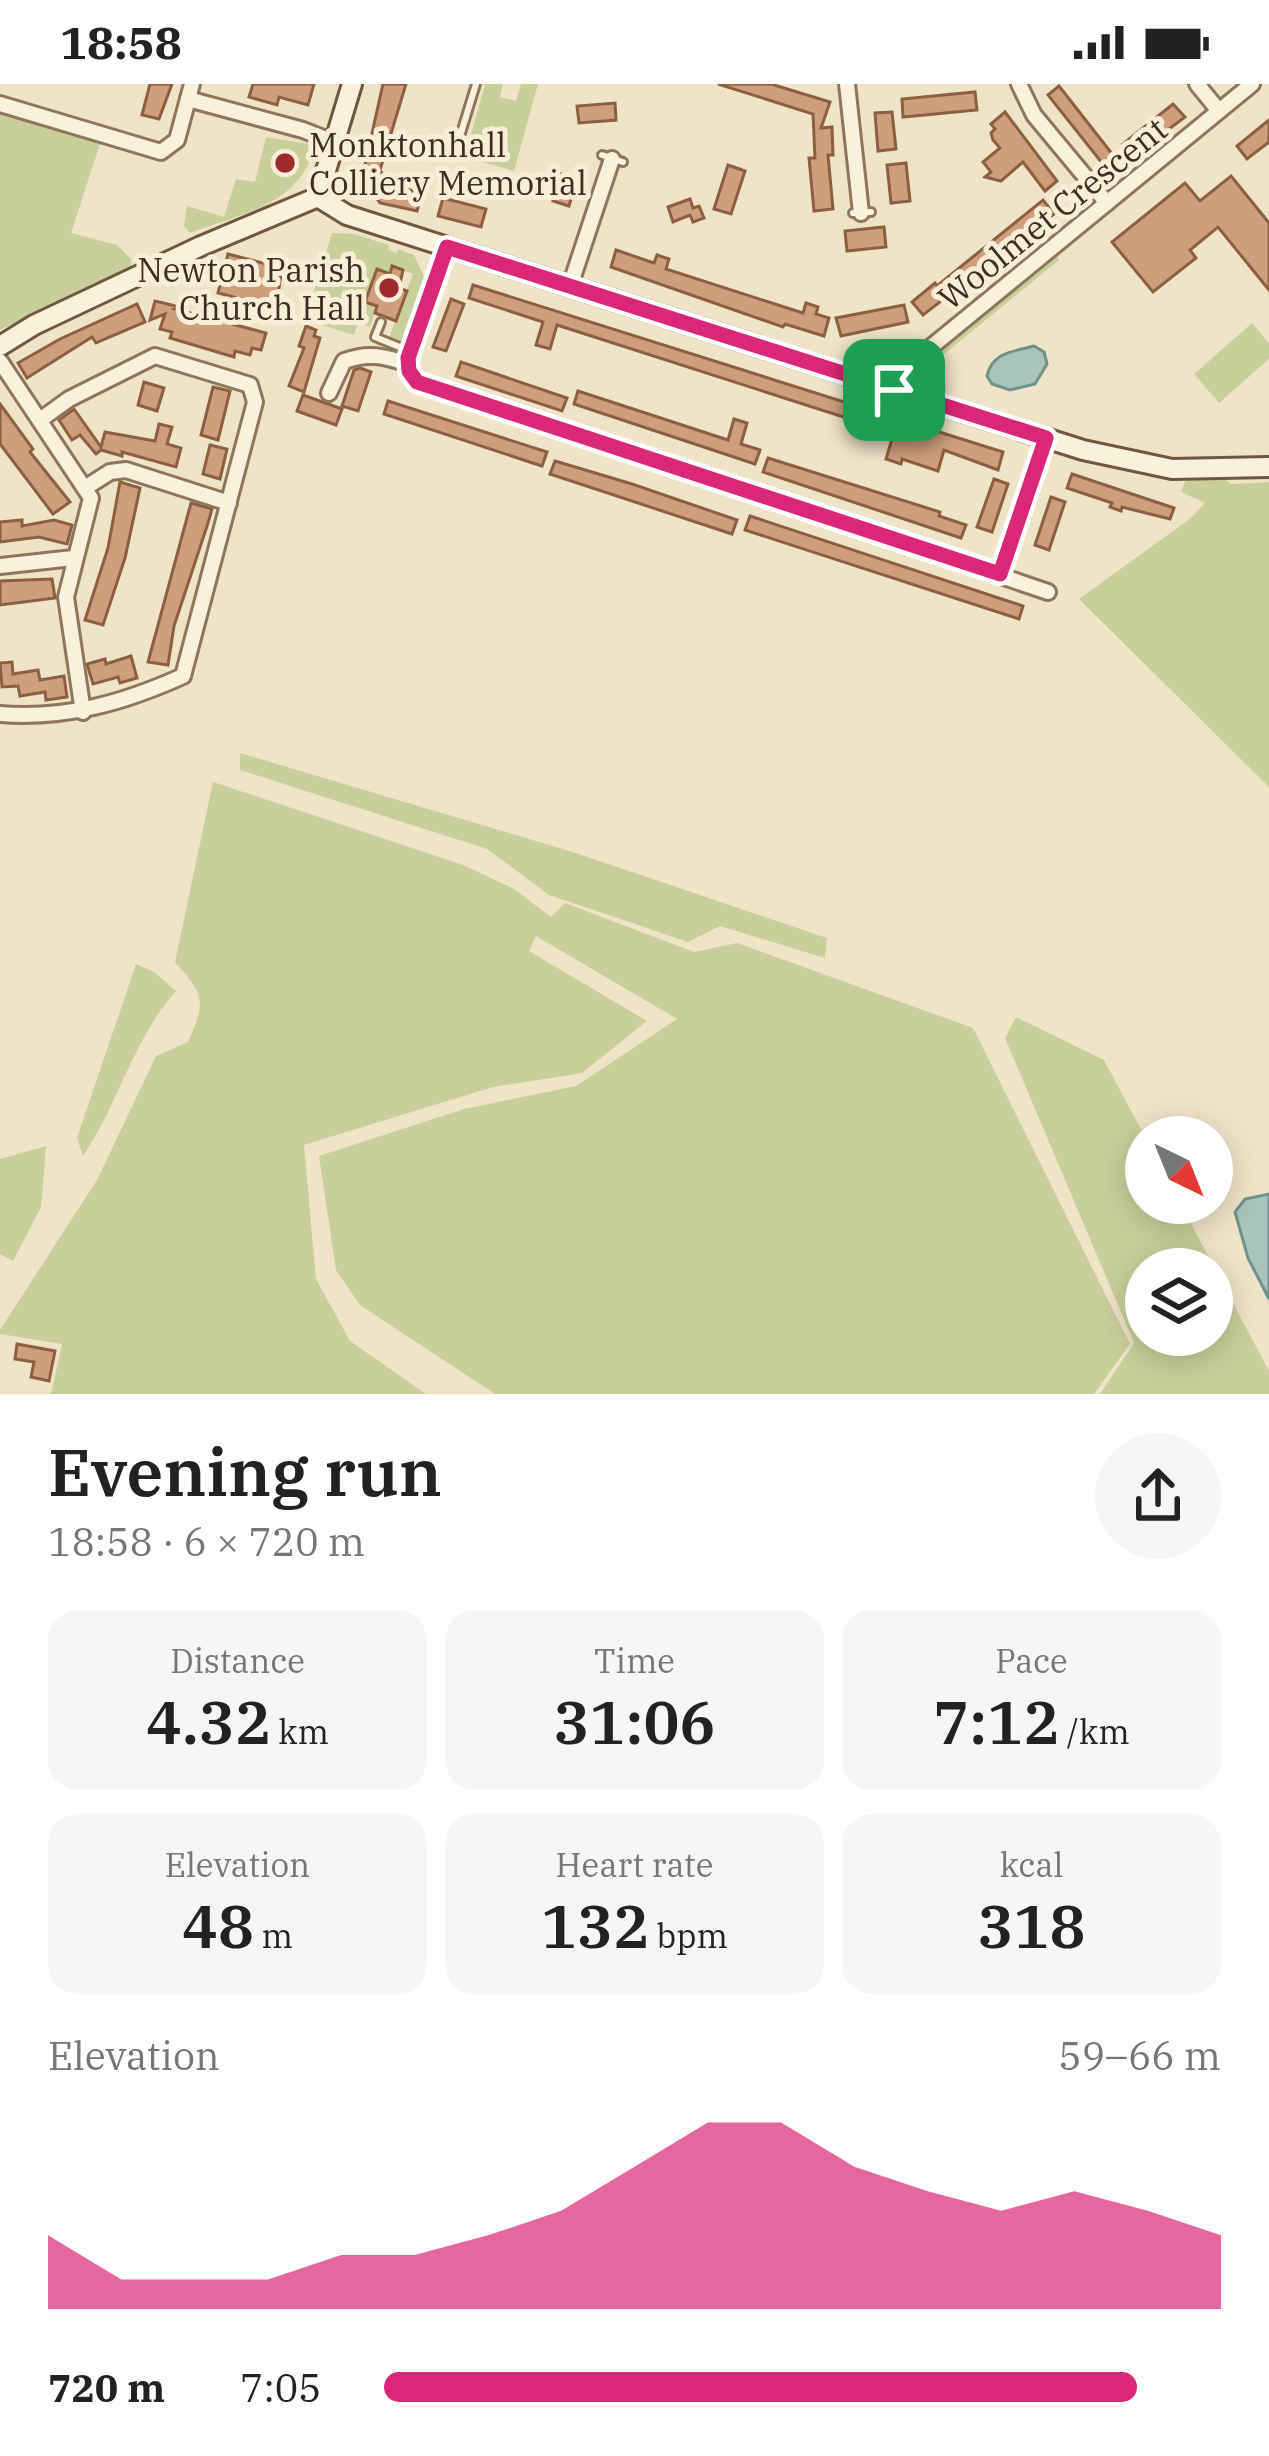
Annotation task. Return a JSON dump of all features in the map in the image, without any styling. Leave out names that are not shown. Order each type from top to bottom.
[{"type":"street","points":[[0,346],[34,325],[201,246],[319,197],[352,84]]},
{"type":"street","points":[[847,84],[862,213]]},
{"type":"street","points":[[1019,84],[1034,115],[1107,203]]},
{"type":"street","points":[[1197,84],[1219,111]]},
{"type":"street","name":"Woolmet Crescent","points":[[894,390],[903,371],[1252,84]]},
{"type":"street","points":[[0,104],[161,152],[177,140],[190,92],[336,143]]},
{"type":"street","points":[[570,286],[612,159]]},
{"type":"street","points":[[319,197],[347,215],[1117,459],[1172,469],[1269,467]]},
{"type":"street","points":[[447,247],[409,358],[412,377],[424,386],[1048,592]]},
{"type":"street","points":[[329,393],[344,361],[378,354],[409,358]]},
{"type":"street","points":[[0,714],[83,712],[182,676],[255,402],[250,385],[155,356],[69,399],[40,420]]},
{"type":"street","points":[[0,361],[91,498],[66,597],[83,712]]},
{"type":"street","points":[[1000,574],[1046,438]]},
{"type":"street","points":[[86,488],[110,472],[126,470],[229,502]]},
{"type":"street","points":[[0,566],[73,559]]},
{"type":"lane","points":[[457,146],[476,84]]},
{"type":"lane","points":[[381,322],[375,338],[409,358]]},
{"type":"green space","points":[[485,84],[503,84],[500,97],[516,101],[521,84],[538,84],[514,171],[465,157]]},
{"type":"green space","points":[[0,114],[100,144],[71,233],[117,245],[131,259],[131,267],[0,330]]},
{"type":"green space","points":[[266,137],[308,144],[311,159],[301,176],[275,200],[190,233],[184,226],[187,206],[224,217],[236,179],[255,182]]},
{"type":"green space","points":[[332,233],[354,234],[389,245],[396,253],[398,249],[414,255],[425,279],[401,342],[389,338],[413,274],[393,267],[390,274],[376,270],[365,301],[377,306],[370,327],[358,323],[354,335],[305,320]]},
{"type":"green space","points":[[1056,256],[1059,260],[943,355],[946,390],[925,383],[923,373],[929,360]]},
{"type":"green space","points":[[1252,323],[1269,343],[1269,359],[1219,403],[1194,374]]},
{"type":"green space","points":[[1187,477],[1225,479],[1231,484],[1269,482],[1269,787],[1079,599],[1205,503],[1181,492]]},
{"type":"green space","points":[[240,753],[576,853],[827,938],[825,958],[720,926],[688,942],[549,895],[487,849],[240,770]]},
{"type":"green space","points":[[213,782],[463,865],[514,889],[551,917],[565,903],[694,952],[737,943],[973,1028],[1125,1334],[1125,1351],[1094,1394],[495,1394],[360,1305],[336,1270],[319,1156],[464,1109],[576,1086],[677,1019],[536,936],[529,951],[647,1021],[582,1073],[493,1087],[304,1145],[316,1279],[350,1341],[426,1394],[51,1394],[62,1344],[0,1334],[0,1330],[97,1180],[156,1056],[188,1042],[200,999],[175,962]]},
{"type":"green space","points":[[136,964],[176,991],[148,1030],[83,1156],[77,1138]]},
{"type":"green space","points":[[1016,1017],[1104,1060],[1134,1116],[1125,1116],[1125,1224],[1191,1224],[1204,1248],[1125,1248],[1125,1322],[1005,1038]]},
{"type":"green space","points":[[46,1146],[41,1207],[13,1261],[0,1254],[0,1159]]},
{"type":"green space","points":[[1233,1303],[1269,1371],[1269,1394],[1100,1394],[1125,1356],[1233,1356]]},
{"type":"water","points":[[1034,346],[1044,352],[1047,364],[1035,384],[1010,390],[992,384],[987,376],[994,362],[1004,354]]},
{"type":"water","points":[[1269,1194],[1269,1299],[1248,1258],[1235,1212],[1245,1199]]},
{"type":"building","points":[[150,84],[172,84],[159,119],[142,115]]},
{"type":"building","points":[[253,84],[314,84],[308,105],[279,97],[277,105],[249,97]]},
{"type":"building","points":[[383,84],[406,84],[380,170],[389,185],[422,193],[417,211],[380,203],[362,178]]},
{"type":"building","points":[[718,84],[771,84],[830,102],[821,128],[832,127],[833,155],[828,155],[833,209],[814,211],[809,158],[815,158],[813,114]]},
{"type":"building","points":[[1059,86],[1113,155],[1102,163],[1048,95]]},
{"type":"building","points":[[975,92],[977,110],[903,117],[902,99]]},
{"type":"building","points":[[615,103],[616,120],[579,123],[577,106]]},
{"type":"building","points":[[1173,104],[1185,117],[1133,156],[1123,144]]},
{"type":"building","points":[[892,112],[896,149],[878,151],[875,113]]},
{"type":"building","points":[[1005,112],[1057,181],[1045,191],[1023,162],[1001,181],[985,177],[991,172],[983,162],[1000,148],[993,140],[991,124]]},
{"type":"building","points":[[1269,120],[1269,142],[1247,159],[1237,146]]},
{"type":"building","points":[[906,163],[910,201],[891,203],[887,165]]},
{"type":"building","points":[[728,165],[745,171],[731,214],[714,209]]},
{"type":"building","points":[[561,174],[577,179],[569,206],[553,201]]},
{"type":"building","points":[[1231,176],[1269,223],[1269,290],[1218,227],[1190,250],[1196,258],[1153,292],[1112,242],[1185,183],[1200,201]]},
{"type":"building","points":[[443,198],[486,209],[481,227],[438,216]]},
{"type":"building","points":[[690,199],[704,218],[693,222],[690,215],[673,222],[668,207]]},
{"type":"building","points":[[1043,200],[1054,214],[923,315],[912,302]]},
{"type":"building","points":[[884,227],[886,247],[847,251],[845,231]]},
{"type":"building","points":[[616,250],[654,263],[657,255],[669,259],[666,269],[803,313],[806,303],[818,307],[816,314],[829,318],[824,336],[783,327],[611,267]]},
{"type":"building","points":[[228,254],[282,268],[276,308],[218,293]]},
{"type":"building","name":"Newton Parish Church Hall","points":[[392,266],[403,270],[399,288],[407,291],[396,321],[375,313],[377,306],[365,302],[377,269],[390,274]]},
{"type":"building","points":[[473,285],[1003,452],[998,470],[944,450],[938,471],[902,459],[901,464],[886,459],[892,439],[882,436],[884,430],[557,325],[550,349],[536,345],[543,322],[469,298]]},
{"type":"building","points":[[451,299],[464,304],[446,351],[433,347]]},
{"type":"building","points":[[155,301],[266,333],[261,350],[252,348],[250,355],[235,351],[234,357],[170,338],[172,332],[160,329],[165,314],[150,320]]},
{"type":"building","points":[[137,304],[145,322],[96,343],[92,337],[27,378],[18,363],[60,339]]},
{"type":"building","points":[[904,305],[908,322],[841,336],[836,318]]},
{"type":"building","points":[[306,326],[320,338],[304,392],[289,386],[304,348],[299,346]]},
{"type":"building","points":[[461,362],[567,398],[562,411],[456,376]]},
{"type":"building","points":[[354,370],[371,372],[358,411],[342,406]]},
{"type":"building","points":[[144,382],[164,388],[157,411],[138,405]]},
{"type":"building","points":[[213,387],[230,391],[218,440],[201,435]]},
{"type":"building","points":[[578,391],[728,440],[734,419],[747,423],[741,444],[760,450],[755,464],[574,404]]},
{"type":"building","points":[[303,395],[342,409],[336,425],[297,411]]},
{"type":"building","points":[[388,401],[547,452],[542,466],[384,414]]},
{"type":"building","points":[[0,404],[70,502],[53,514],[0,444]]},
{"type":"building","points":[[74,409],[101,447],[105,432],[155,441],[159,424],[172,427],[167,444],[181,448],[176,467],[122,452],[122,456],[101,450],[96,454],[80,435],[72,440],[59,420]]},
{"type":"building","points":[[210,445],[227,449],[220,479],[203,474]]},
{"type":"building","points":[[768,458],[940,512],[939,516],[966,525],[961,538],[763,472]]},
{"type":"building","points":[[555,461],[737,520],[732,534],[550,474]]},
{"type":"building","points":[[1072,474],[1174,508],[1170,519],[1122,507],[1121,511],[1110,507],[1112,503],[1067,488]]},
{"type":"building","points":[[994,479],[1008,484],[992,532],[977,527]]},
{"type":"building","points":[[120,482],[140,488],[125,558],[103,625],[85,620],[108,548]]},
{"type":"building","points":[[1051,497],[1065,502],[1049,550],[1035,545]]},
{"type":"building","points":[[191,503],[212,509],[174,626],[168,665],[148,662]]},
{"type":"building","points":[[750,516],[1023,606],[1019,619],[745,530]]},
{"type":"building","points":[[22,520],[22,526],[54,520],[72,525],[67,544],[39,537],[0,542],[0,522]]},
{"type":"building","points":[[52,579],[55,598],[0,605],[0,581]]},
{"type":"building","points":[[131,656],[137,678],[93,684],[87,664]]},
{"type":"building","points":[[12,662],[13,674],[38,670],[40,680],[64,676],[67,697],[46,700],[45,692],[20,696],[18,686],[2,687],[0,663]]},
{"type":"building","points":[[17,1344],[55,1351],[49,1381],[31,1377],[34,1362],[15,1359]]},
{"type":"place","name":"Monktonhall Colliery Memorial","points":[[285,163]]},
{"type":"place","name":"Newton Parish Church Hall","points":[[389,288]]},
{"type":"route","points":[[447,247],[894,390],[1046,438],[1000,574],[424,386],[412,377],[407,364],[447,247]]}]
